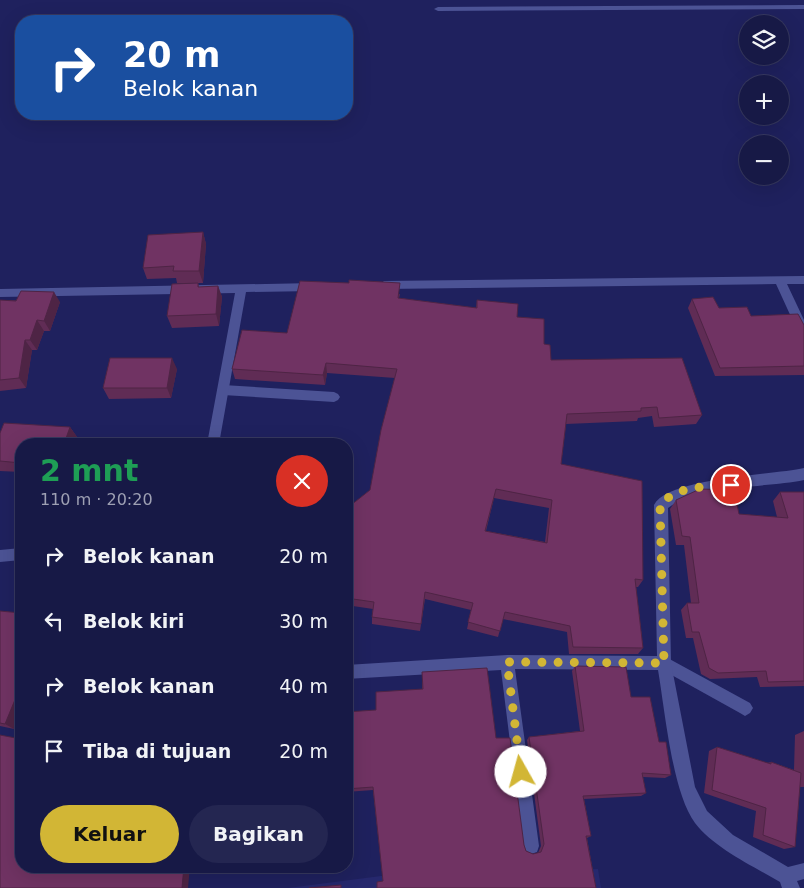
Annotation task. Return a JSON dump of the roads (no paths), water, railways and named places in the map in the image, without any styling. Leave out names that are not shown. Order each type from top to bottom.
[{"type":"street","points":[[438,9],[804,7]]},
{"type":"street","points":[[374,286],[804,280]]},
{"type":"street","points":[[780,281],[804,332]]},
{"type":"street","points":[[0,293],[326,287]]},
{"type":"street","points":[[214,438],[241,290]]},
{"type":"street","points":[[223,390],[334,397]]},
{"type":"street","points":[[804,474],[750,484],[693,488],[667,497],[660,505],[664,663],[687,789],[700,817],[727,841],[789,882],[804,871]]},
{"type":"street","points":[[0,556],[15,555]]},
{"type":"street","points":[[507,662],[531,846]]},
{"type":"street","points":[[353,672],[507,662],[664,663],[745,708]]}]
